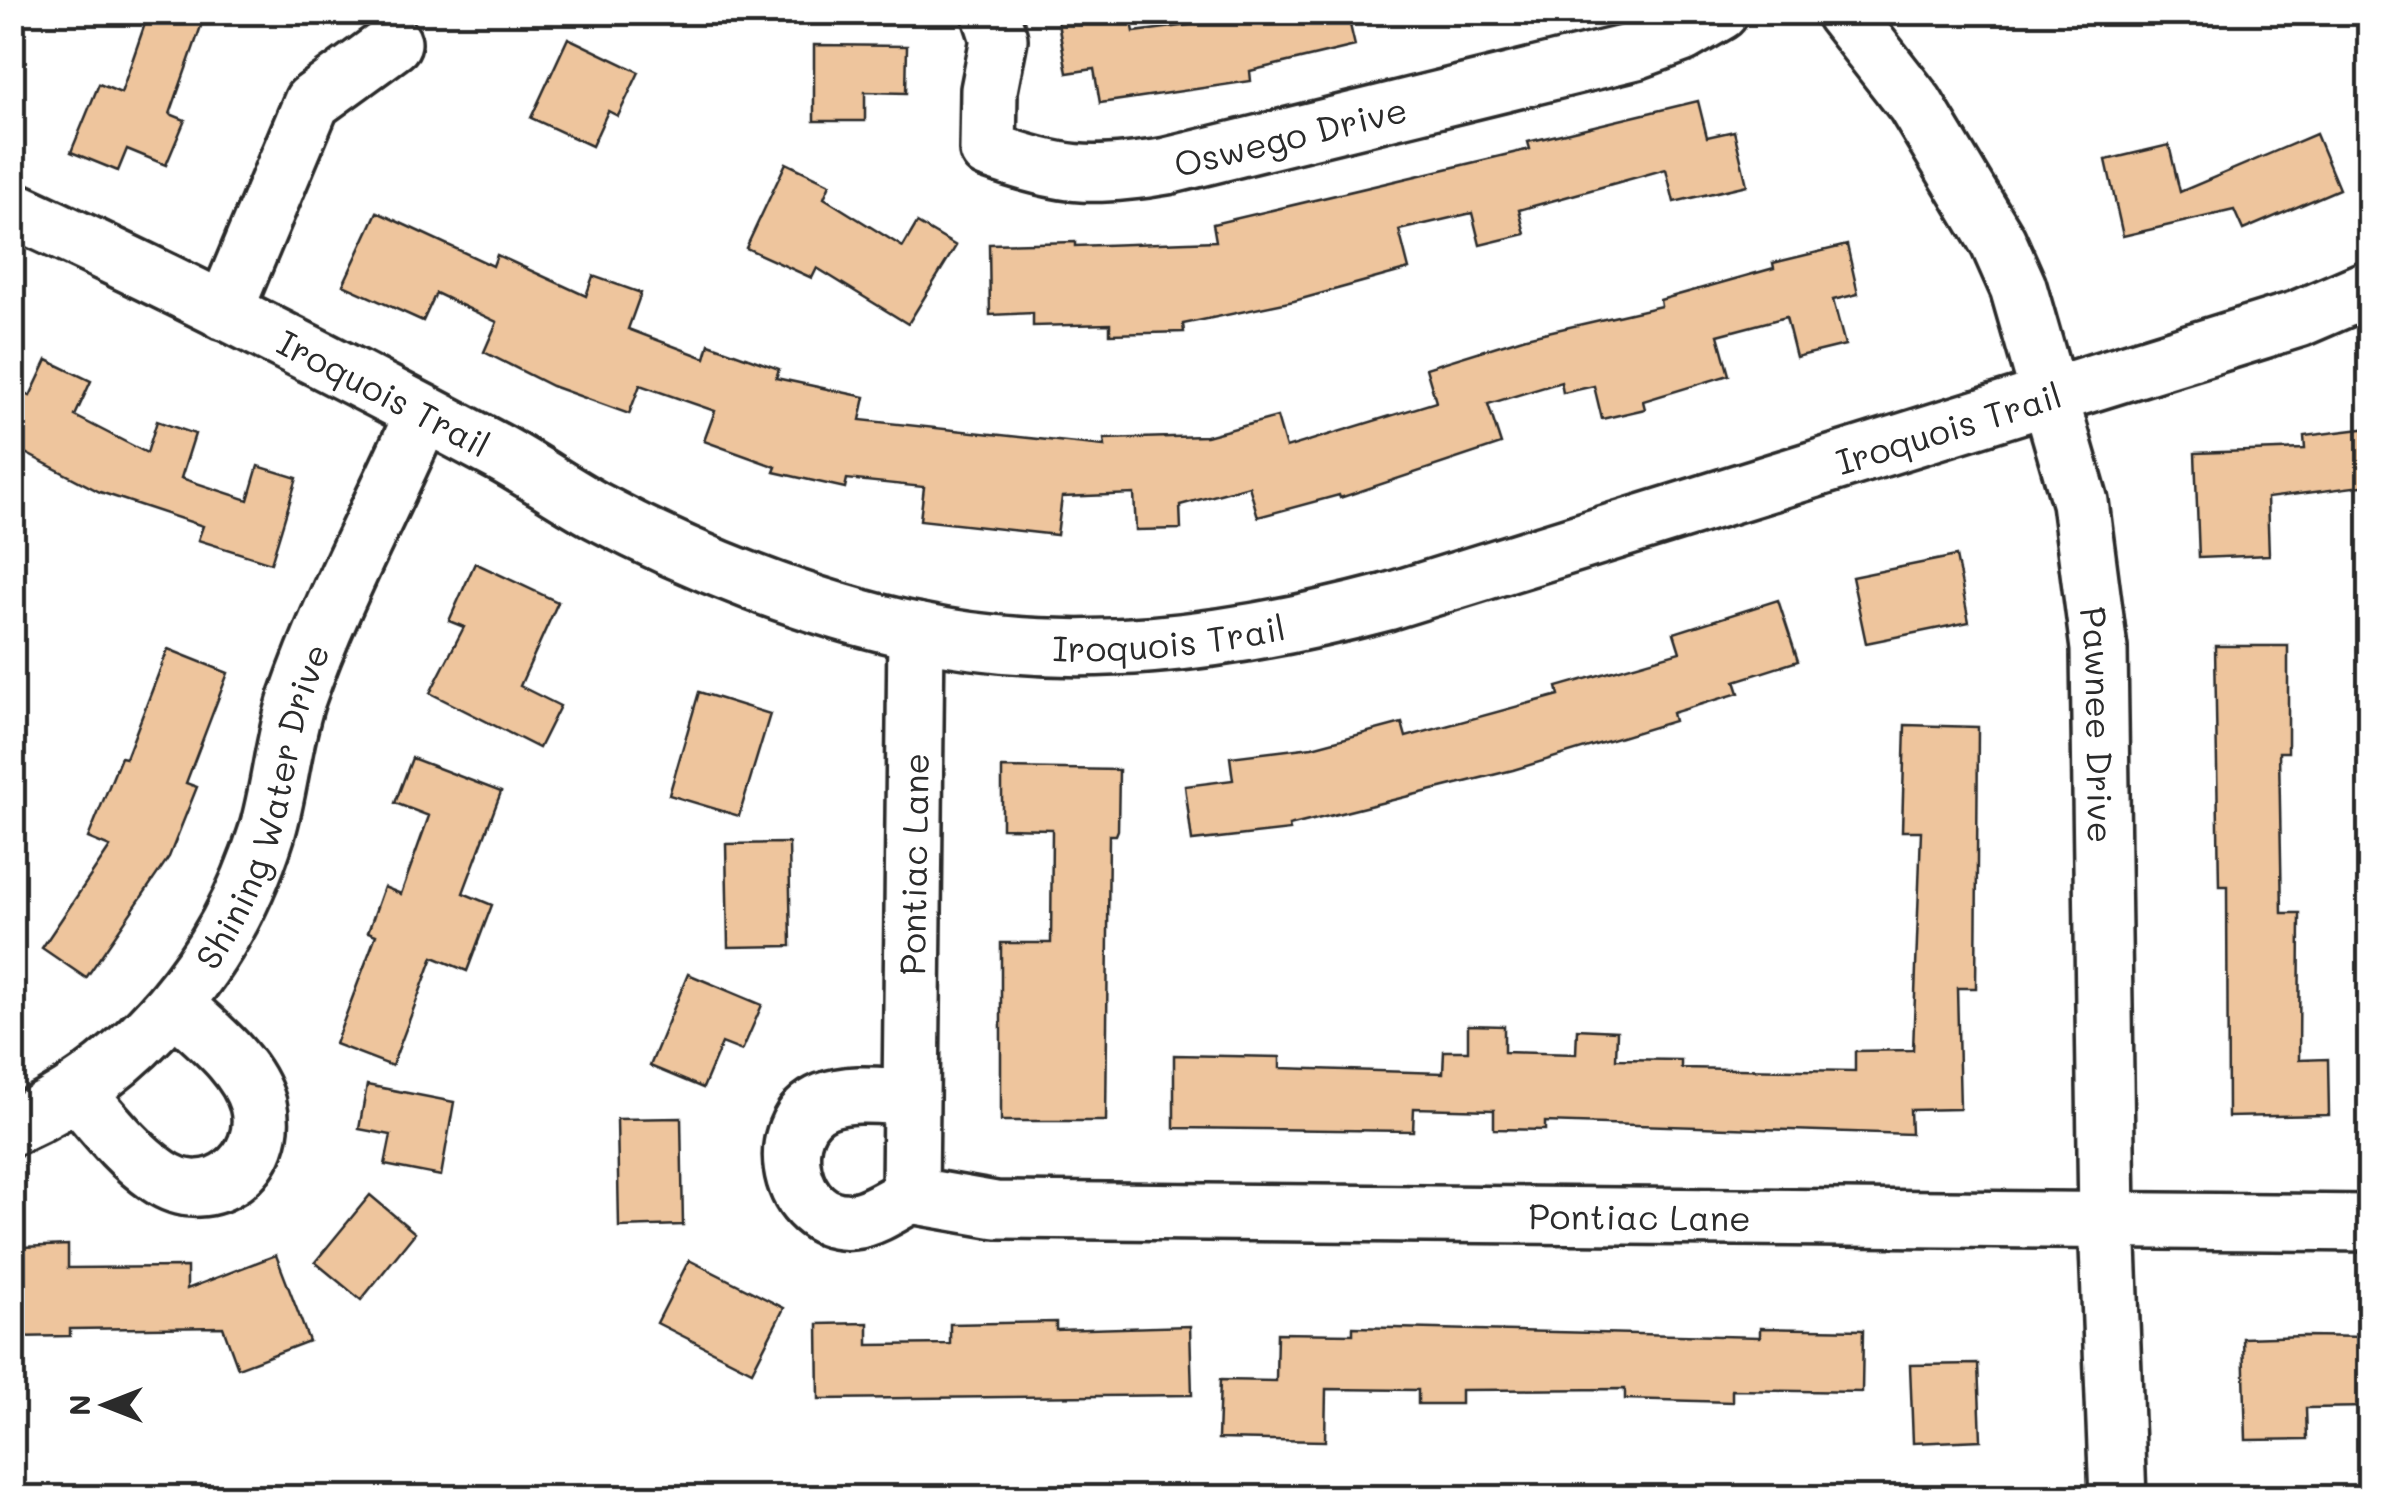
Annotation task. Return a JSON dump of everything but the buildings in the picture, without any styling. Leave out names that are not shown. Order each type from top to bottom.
[{"type":"street","name":"Oswego Drive","points":[[990,12],[998,39],[989,90],[988,150],[1049,172],[1092,174],[1167,166],[1636,51],[1682,34],[1720,12]]},
{"type":"street","name":"Pawnee Drive","points":[[1843,12],[1915,104],[1966,183],[2018,287],[2080,502],[2099,650],[2108,1220],[2118,1498]]},
{"type":"street","points":[[224,312],[312,102],[393,43]]},
{"type":"street","name":"Iroquois Trail","points":[[12,209],[157,275],[598,511],[706,563],[916,632],[1034,646],[1118,648],[1200,643],[1281,630],[1406,596],[2052,396],[2298,318],[2370,288]]},
{"type":"street","name":"Shining Water Drive","points":[[12,1127],[78,1092],[151,1033],[174,1004],[248,887],[268,829],[296,703],[423,414]]},
{"type":"street","name":"Pontiac Lane","points":[[916,632],[910,1195],[996,1210],[2370,1223]]},
{"type":"street","points":[[78,1092],[121,1143],[162,1179],[201,1188],[236,1178],[258,1147],[258,1104],[239,1067],[174,1004]]},
{"type":"street","points":[[910,1097],[842,1096],[821,1102],[806,1114],[794,1136],[792,1170],[801,1199],[826,1218],[854,1221],[910,1195]]}]
